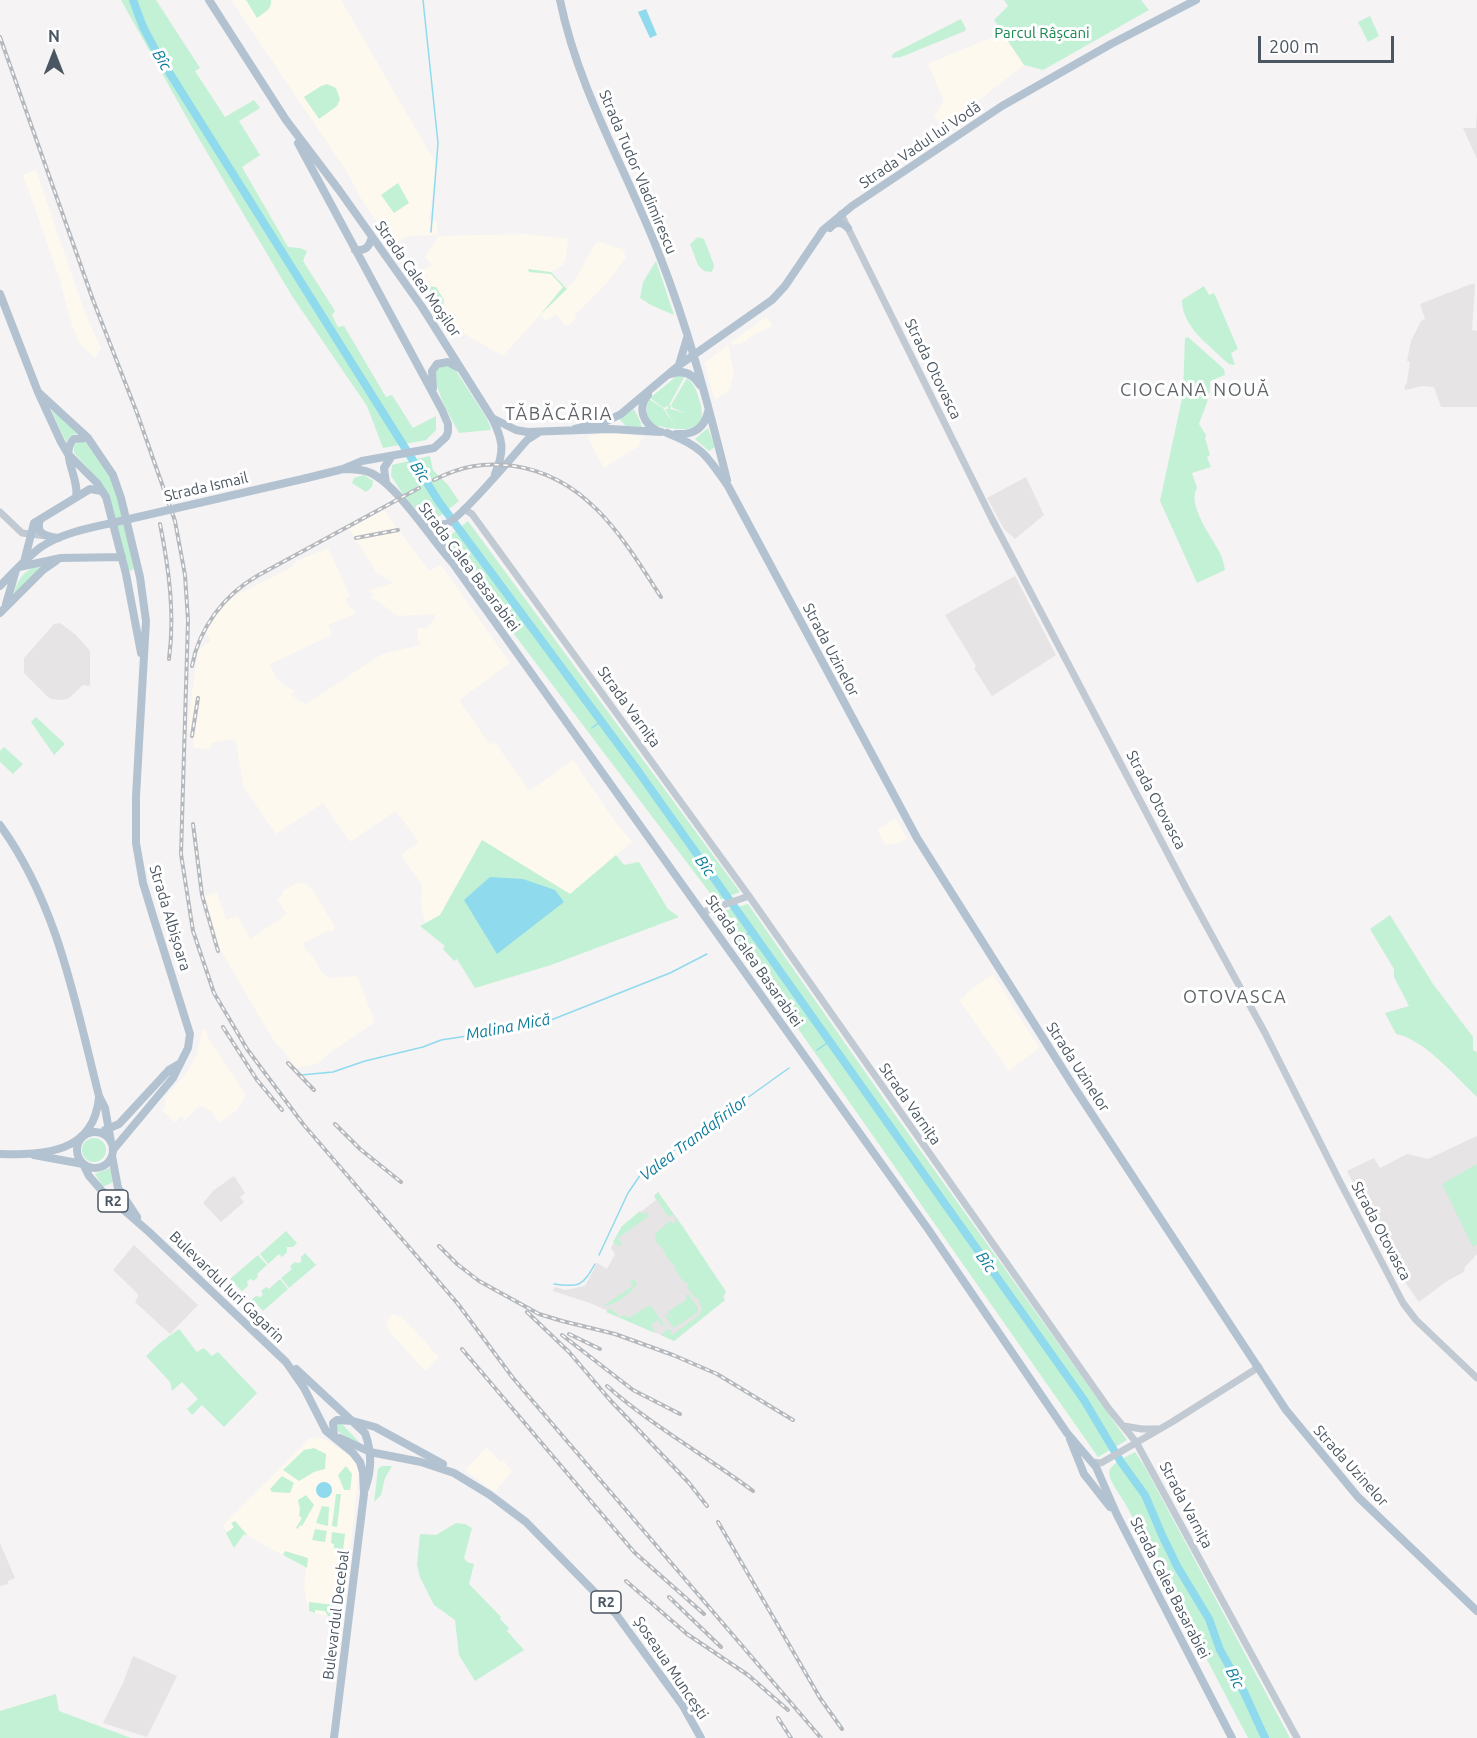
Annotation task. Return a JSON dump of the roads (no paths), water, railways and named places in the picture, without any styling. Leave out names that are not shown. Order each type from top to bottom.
[{"type":"main road","name":"Strada Calea Moșilor","points":[[209,0],[286,120],[422,307],[492,418],[501,436],[502,447],[494,477]]},
{"type":"main road","name":"Strada Tudor Vladimirescu","points":[[560,0],[575,55],[603,126],[659,253],[693,355]]},
{"type":"main road","name":"Strada Vadul lui Vodă","points":[[693,355],[772,300],[800,266],[823,230],[841,214],[1002,106],[1083,59],[1196,0]]},
{"type":"main road","name":"Strada Calea Moșilor","points":[[286,120],[446,418],[448,432],[446,437],[430,449]]},
{"type":"main road","points":[[800,266],[831,226],[840,223],[848,228]]},
{"type":"main road","points":[[355,250],[361,251],[367,248],[372,237]]},
{"type":"main road","name":"Strada Albișoara","points":[[0,294],[38,392],[61,442],[68,454],[102,491],[110,507],[133,605],[142,669]]},
{"type":"main road","points":[[678,366],[687,338],[701,343],[717,340]]},
{"type":"main road","points":[[699,376],[698,366],[701,357],[717,340]]},
{"type":"main road","points":[[575,429],[617,417],[693,355]]},
{"type":"main road","name":"Strada Uzinelor","points":[[693,355],[728,486]]},
{"type":"main road","points":[[434,397],[431,377],[434,367],[442,362],[448,362],[462,370]]},
{"type":"main road","points":[[666,376],[686,372],[695,378],[704,390]]},
{"type":"main road","points":[[653,388],[644,400],[642,410],[649,426],[664,433]]},
{"type":"main road","name":"Strada Albișoara","points":[[38,392],[88,438],[107,466],[119,491],[144,602],[146,633],[135,812],[136,843],[143,883],[189,1028],[188,1048],[173,1078],[112,1149]]},
{"type":"main road","points":[[492,418],[516,430],[538,433],[575,429],[610,429],[686,435],[695,432],[704,424],[708,408]]},
{"type":"main road","points":[[415,518],[432,524],[448,523],[462,512],[527,440],[538,433]]},
{"type":"main road","name":"Strada Uzinelor","points":[[664,433],[688,441],[700,449],[712,461],[728,486],[917,838],[1074,1087],[1299,1428],[1358,1497],[1477,1611]]},
{"type":"main road","points":[[76,497],[77,482],[68,454],[69,446],[74,439],[88,438]]},
{"type":"main road","name":"Strada Ismail","points":[[0,586],[51,539],[344,469],[362,462],[430,449]]},
{"type":"main road","points":[[386,483],[384,468],[392,458]]},
{"type":"main road","name":"Strada Calea Basarabiei","points":[[344,469],[357,469],[372,473],[386,483],[452,562],[934,1238],[1067,1433],[1099,1464],[1117,1515],[1232,1738]]},
{"type":"main road","points":[[3,610],[37,521],[90,489],[102,491]]},
{"type":"main road","points":[[37,521],[39,530],[51,539],[45,551],[47,555],[61,558]]},
{"type":"main road","points":[[448,523],[444,540],[452,562]]},
{"type":"main road","points":[[20,566],[61,558],[122,557]]},
{"type":"main road","points":[[3,610],[43,570],[61,558]]},
{"type":"main road","points":[[133,605],[141,607],[144,602]]},
{"type":"main road","name":"Bulevardul Iuri Gagarin","points":[[0,825],[25,863],[50,915],[99,1096],[105,1108],[117,1183],[121,1194],[149,1232]]},
{"type":"main road","points":[[34,1155],[64,1148],[87,1134],[118,1124],[169,1070],[180,1064]]},
{"type":"main road","points":[[83,1164],[76,1151],[81,1138],[97,1114],[99,1096]]},
{"type":"main road","points":[[105,1108],[115,1117],[125,1117]]},
{"type":"main road","points":[[0,1154],[34,1155],[83,1164],[91,1168],[101,1167],[107,1163],[112,1149],[105,1135],[98,1132]]},
{"type":"main road","name":"Bulevardul Iuri Gagarin","points":[[83,1164],[96,1185],[286,1362],[304,1388],[323,1425],[333,1437]]},
{"type":"main road","name":"Bulevardul Iuri Gagarin","points":[[286,1362],[295,1367],[353,1420],[365,1433],[370,1452]]},
{"type":"main road","points":[[333,1437],[335,1421],[353,1420]]},
{"type":"main road","name":"Șoseaua Muncești","points":[[353,1420],[375,1427],[445,1466],[526,1522],[612,1609],[682,1706],[701,1738]]},
{"type":"main road","points":[[370,1452],[375,1427]]},
{"type":"main road","name":"Strada Calea Basarabiei","points":[[1067,1433],[1087,1478],[1117,1515]]},
{"type":"main road","name":"R2","points":[[333,1437],[370,1452]]},
{"type":"main road","name":"Bulevardul Decebal","points":[[333,1437],[353,1453],[360,1462],[364,1494]]},
{"type":"main road","points":[[404,1458],[408,1450],[406,1444]]},
{"type":"main road","name":"Șoseaua Muncești","points":[[370,1452],[430,1464],[454,1473]]},
{"type":"main road","name":"Bulevardul Decebal","points":[[334,1738],[364,1494],[370,1471],[370,1452]]},
{"type":"main road","points":[[370,1471],[375,1463],[386,1456]]},
{"type":"main road","points":[[1082,1469],[1086,1464],[1099,1464],[1094,1476],[1087,1478]]},
{"type":"street","name":"Strada Otovasca","points":[[841,214],[987,509],[1187,890],[1265,1033],[1403,1304],[1416,1320],[1477,1378]]},
{"type":"street","points":[[0,512],[19,531],[51,539]]},
{"type":"street","name":"Strada Varnița","points":[[462,512],[472,514],[747,897],[1102,1400],[1123,1426],[1133,1444],[1144,1455],[1297,1738]]},
{"type":"street","points":[[19,531],[37,521]]},
{"type":"street","points":[[703,912],[747,897]]},
{"type":"street","points":[[1099,1464],[1259,1367]]},
{"type":"street","points":[[1123,1426],[1160,1429]]},
{"type":"street","points":[[1144,1455],[1144,1445],[1150,1435]]},
{"type":"water","points":[[646,9],[657,35],[650,38],[638,12]]},
{"type":"water","points":[[490,877],[523,879],[555,890],[564,902],[497,954],[464,900]]},
{"type":"water","points":[[324,1482],[332,1490],[324,1498],[316,1490]]},
{"type":"waterway","name":"Bîc","points":[[133,0],[143,27],[157,53],[439,502],[638,771],[1084,1400],[1121,1462],[1145,1495],[1177,1566],[1209,1619],[1220,1650],[1244,1692],[1265,1738]]},
{"type":"waterway","points":[[423,0],[438,143],[431,232]]},
{"type":"waterway","points":[[592,728],[601,721]]},
{"type":"waterway","name":"Malina Mică","points":[[738,941],[747,934],[753,933]]},
{"type":"waterway","name":"Malina Mică","points":[[301,1075],[333,1072],[441,1040],[519,1028],[551,1020],[670,973],[707,954]]},
{"type":"waterway","name":"Valea Trandafirilor","points":[[817,1050],[830,1041]]},
{"type":"waterway","name":"Valea Trandafirilor","points":[[599,1255],[628,1193],[641,1174],[789,1068]]},
{"type":"waterway","name":"Valea Trandafirilor","points":[[554,1284],[570,1286],[580,1283],[584,1281],[595,1264]]},
{"type":"railway","points":[[0,37],[93,300],[137,413],[175,521],[185,575],[188,620],[181,854],[193,931],[214,993],[247,1049],[303,1124],[458,1304],[513,1378],[821,1738]]},
{"type":"railway","points":[[434,480],[463,468],[493,465],[514,466],[540,472],[563,483],[583,497],[618,533],[661,597]]},
{"type":"railway","points":[[192,666],[195,652],[207,626],[224,603],[245,584],[419,488]]},
{"type":"railway","points":[[160,524],[170,592],[169,659]]},
{"type":"railway","points":[[356,538],[398,530]]},
{"type":"railway","points":[[192,736],[198,698]]},
{"type":"railway","points":[[193,824],[202,895],[218,951]]},
{"type":"railway","points":[[223,1027],[257,1080],[282,1110]]},
{"type":"railway","points":[[288,1063],[314,1090]]},
{"type":"railway","points":[[335,1124],[360,1149],[401,1182]]},
{"type":"railway","points":[[439,1246],[479,1281],[539,1314],[615,1334],[673,1355],[717,1374],[793,1420]]},
{"type":"railway","points":[[527,1312],[569,1352],[610,1400],[689,1483],[707,1506]]},
{"type":"railway","points":[[569,1334],[600,1349]]},
{"type":"railway","points":[[562,1335],[633,1390],[680,1414]]},
{"type":"railway","points":[[462,1349],[634,1552],[704,1614]]},
{"type":"railway","points":[[607,1386],[660,1427],[753,1491]]},
{"type":"railway","points":[[718,1522],[820,1698],[842,1729]]},
{"type":"railway","points":[[626,1581],[687,1634],[748,1675],[788,1710]]},
{"type":"railway","points":[[669,1597],[721,1647]]},
{"type":"railway","points":[[778,1718],[791,1738]]},
{"type":"district","name":"CIOCANA NOUĂ","points":[[1195,390]]},
{"type":"district","name":"TĂBĂCĂRIA","points":[[559,414]]},
{"type":"district","name":"OTOVASCA","points":[[1235,997]]},
{"type":"park label","name":"Parcul Râșcani","points":[[1042,33]]}]
